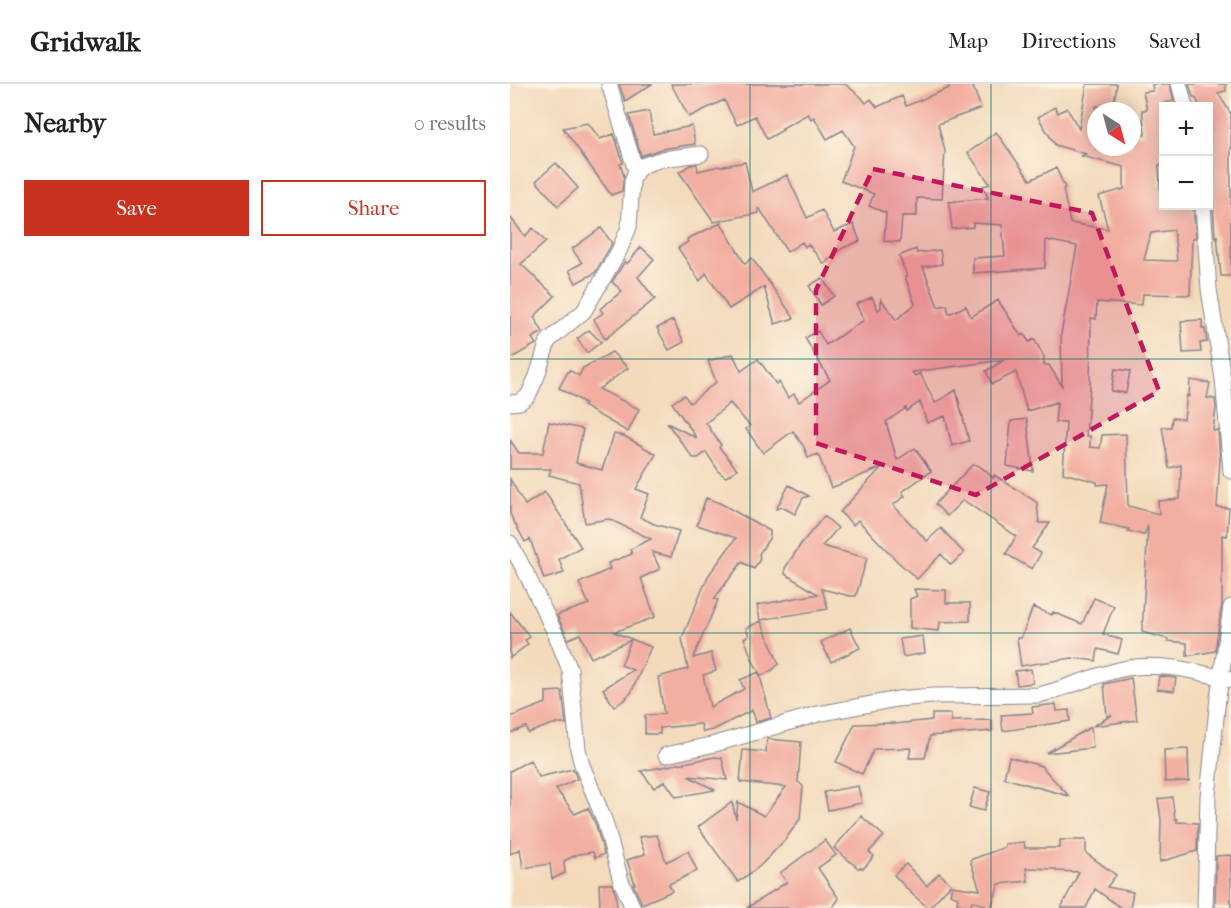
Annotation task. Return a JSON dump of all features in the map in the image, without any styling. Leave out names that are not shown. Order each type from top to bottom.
[{"type":"street","points":[[609,84],[636,171]]},
{"type":"street","points":[[1179,84],[1184,102]]},
{"type":"street","points":[[510,403],[520,402],[528,396],[548,341],[584,311],[619,250],[629,227],[632,181],[636,171],[644,165],[662,159],[701,154]]},
{"type":"street","points":[[1203,210],[1209,289],[1223,379],[1231,471]]},
{"type":"street","points":[[510,543],[556,634],[570,670],[578,749],[582,765],[605,822],[621,881],[633,908]]},
{"type":"street","points":[[1206,908],[1208,796],[1218,698],[1226,679],[1231,607]]},
{"type":"street","points":[[666,755],[715,744],[818,714],[897,699],[933,696],[1039,695],[1129,668],[1187,669],[1226,679]]},
{"type":"highlighted area","points":[[873,169],[1092,213],[1159,391],[976,495],[816,443],[816,290]]},
{"type":"building","points":[[619,84],[652,84],[625,101]]},
{"type":"building","points":[[671,84],[845,84],[866,103],[871,99],[877,107],[902,96],[906,106],[949,88],[947,84],[972,84],[981,108],[938,124],[945,151],[942,199],[917,198],[917,216],[902,216],[900,242],[884,241],[886,213],[869,206],[874,194],[841,181],[854,146],[843,130],[827,139],[814,117],[811,119],[808,114],[767,139],[755,116],[737,125],[724,100],[689,117]]},
{"type":"building","points":[[1087,84],[1117,84],[1114,102],[1087,102],[1087,156],[1141,156],[1141,135],[1145,135],[1142,110],[1147,110],[1143,92],[1153,91],[1152,84],[1170,84],[1174,101],[1159,102],[1159,210],[1193,210],[1196,238],[1192,238],[1190,295],[1143,294],[1142,305],[1097,302],[1096,319],[1091,318],[1090,385],[1086,436],[1090,436],[1090,447],[1100,448],[1102,435],[1126,434],[1128,506],[1159,514],[1158,501],[1180,499],[1181,465],[1169,468],[1162,427],[1171,427],[1172,418],[1184,419],[1190,380],[1210,383],[1207,398],[1215,399],[1213,431],[1218,430],[1220,459],[1217,507],[1229,508],[1227,536],[1222,535],[1222,603],[1215,651],[1187,656],[1187,643],[1168,641],[1168,639],[1142,632],[1148,526],[1144,535],[1128,531],[1129,529],[1100,523],[1108,484],[1097,485],[1097,482],[1063,473],[1066,422],[1055,422],[1057,402],[1027,411],[1016,372],[992,384],[986,371],[1004,360],[912,372],[915,376],[920,373],[935,403],[956,390],[969,441],[952,446],[945,416],[927,423],[920,402],[907,411],[906,408],[886,422],[897,460],[915,448],[931,471],[902,492],[905,496],[893,505],[927,541],[941,528],[964,553],[951,565],[941,554],[917,579],[858,520],[853,525],[840,512],[882,467],[831,488],[818,454],[808,458],[804,447],[793,431],[763,453],[746,429],[750,426],[730,403],[706,423],[721,445],[719,447],[737,469],[726,477],[720,473],[706,452],[698,458],[693,458],[667,423],[697,438],[672,403],[684,395],[690,403],[716,382],[708,361],[733,354],[741,371],[758,359],[776,384],[779,382],[788,398],[794,394],[799,402],[830,380],[805,338],[818,331],[826,345],[864,320],[856,304],[872,297],[878,310],[881,308],[881,299],[896,320],[915,304],[899,256],[916,249],[917,253],[940,250],[942,264],[923,267],[938,307],[947,305],[949,314],[966,306],[971,317],[998,300],[1021,336],[1024,334],[1029,342],[1034,339],[1044,357],[1044,365],[1049,365],[1062,386],[1061,334],[1077,246],[1046,240],[1045,268],[973,273],[973,258],[1005,256],[1002,225],[973,223],[973,227],[952,229],[949,202],[988,198],[983,186],[990,184],[968,153],[996,132],[1030,180],[1056,168],[1065,188],[1063,189],[1070,223],[1108,229],[1099,196],[1124,189],[1124,167],[1082,156],[1086,154],[1055,145],[1038,117],[1055,107],[1058,113],[1067,108],[1079,129]],"holes":[[[1174,230],[1177,261],[1144,260],[1151,233]]]},
{"type":"building","points":[[1189,84],[1226,84],[1226,91],[1218,93],[1231,114],[1231,276],[1221,276],[1217,236],[1215,237],[1213,102],[1198,102],[1193,97]]},
{"type":"building","points":[[649,111],[653,134],[692,126],[695,144],[661,149],[641,156],[629,115]]},
{"type":"building","points":[[588,123],[600,139],[614,134],[623,163],[620,164],[624,176],[622,191],[611,195],[563,128]]},
{"type":"building","points":[[745,162],[752,192],[787,175],[807,218],[822,210],[834,232],[853,224],[860,241],[843,248],[824,264],[808,244],[805,247],[802,242],[787,252],[760,209],[758,209],[759,213],[714,222],[679,172],[690,165],[697,164],[698,171]]},
{"type":"building","points":[[556,163],[578,188],[558,206],[536,181]]},
{"type":"building","points":[[510,217],[525,236],[533,228],[546,242],[521,264],[555,296],[534,317],[543,332],[532,338],[536,344],[510,359]]},
{"type":"building","points":[[721,223],[745,264],[752,258],[794,318],[775,324],[764,287],[729,309],[706,273],[700,281],[678,248],[688,242],[687,239]]},
{"type":"building","points":[[601,228],[612,243],[595,273],[576,283],[569,270],[582,263],[572,249]]},
{"type":"building","points":[[641,247],[654,259],[638,277],[655,299],[605,339],[594,319],[603,313],[600,309],[622,291],[612,282],[625,261],[627,264]]},
{"type":"building","points":[[822,278],[834,296],[821,305],[809,286]]},
{"type":"building","points":[[673,320],[684,342],[669,350],[657,328]]},
{"type":"building","points":[[1202,320],[1207,342],[1200,343],[1201,352],[1183,353],[1181,321]]},
{"type":"building","points":[[589,330],[601,342],[587,353],[577,339]]},
{"type":"building","points":[[612,352],[628,368],[599,389],[639,409],[628,432],[583,406],[585,403],[559,388],[569,370],[579,376],[583,368]]},
{"type":"building","points":[[1115,369],[1130,371],[1126,393],[1111,391]]},
{"type":"building","points":[[1027,419],[1033,471],[1007,466],[1011,421]]},
{"type":"building","points":[[549,422],[583,429],[576,463],[602,470],[614,434],[624,436],[656,454],[636,489],[649,494],[640,517],[654,524],[679,531],[671,557],[652,552],[660,569],[641,578],[655,617],[614,632],[651,647],[631,693],[614,707],[603,689],[633,670],[621,665],[631,640],[591,658],[580,634],[568,639],[557,615],[589,604],[579,583],[610,569],[608,563],[632,554],[630,549],[651,539],[609,519],[585,523],[579,483],[549,475],[551,469],[510,469],[510,440],[519,453],[543,453]]},
{"type":"building","points":[[972,465],[977,465],[993,478],[994,475],[1032,499],[1037,503],[1039,523],[1050,523],[1032,548],[1041,553],[1032,569],[1006,554],[1016,536],[963,500],[947,516],[935,504]]},
{"type":"building","points":[[510,479],[525,505],[545,492],[581,547],[559,559],[564,573],[544,579],[530,539],[525,542],[510,514]]},
{"type":"building","points":[[789,485],[809,496],[803,498],[795,514],[782,507],[776,509]]},
{"type":"building","points":[[706,498],[720,503],[770,531],[770,537],[759,554],[760,559],[754,569],[742,562],[714,599],[718,600],[693,658],[711,653],[716,671],[703,675],[710,707],[744,689],[740,680],[759,672],[771,718],[756,722],[752,710],[713,730],[703,732],[701,724],[660,728],[660,734],[645,734],[645,715],[664,714],[658,677],[688,669],[682,638],[708,576],[736,538],[697,525]]},
{"type":"building","points":[[824,516],[838,528],[822,546],[867,558],[856,596],[822,589],[828,609],[760,620],[757,605],[818,594],[785,574],[785,568]]},
{"type":"building","points":[[914,589],[946,590],[946,603],[970,603],[970,621],[940,622],[939,631],[910,628],[910,599],[917,596]]},
{"type":"building","points":[[1094,598],[1114,606],[1103,634],[1122,640],[1118,654],[1098,649],[1096,661],[1072,658],[1021,666],[1017,638],[1021,638],[1033,607],[1052,615],[1053,612],[1082,624]]},
{"type":"building","points":[[510,612],[530,637],[525,640],[528,644],[510,658]]},
{"type":"building","points":[[761,621],[779,664],[761,676],[744,638],[749,636],[746,628]]},
{"type":"building","points":[[850,628],[860,648],[831,662],[821,642]]},
{"type":"building","points":[[923,636],[925,653],[903,657],[900,639]]},
{"type":"building","points":[[1031,669],[1033,683],[1017,685],[1015,671]]},
{"type":"building","points":[[1159,676],[1176,678],[1174,691],[1157,689]]},
{"type":"building","points":[[1131,678],[1137,720],[1093,726],[1112,715],[1107,716],[1104,684]]},
{"type":"building","points":[[562,691],[566,724],[553,724],[528,733],[526,727],[510,733],[510,717],[546,703],[546,692]]},
{"type":"building","points":[[1056,704],[1057,711],[1069,710],[1070,721],[1003,731],[1001,715],[1033,713],[1032,707]]},
{"type":"building","points":[[932,714],[951,714],[951,721],[992,720],[992,731],[930,736],[925,758],[909,758],[911,748],[874,749],[862,774],[836,762],[855,724],[894,724],[932,720]]},
{"type":"building","points":[[1091,727],[1093,748],[1046,753]]},
{"type":"building","points":[[767,739],[801,742],[798,782],[803,786],[800,819],[785,840],[760,866],[738,882],[698,827],[732,802],[736,819],[738,802],[764,816],[786,787],[740,782],[743,750],[766,752]]},
{"type":"building","points":[[1188,749],[1189,781],[1165,782],[1164,750]]},
{"type":"building","points":[[715,757],[722,758],[727,780],[688,776],[715,790],[676,797],[665,781],[654,788],[641,771]]},
{"type":"building","points":[[1009,757],[1041,766],[1069,796],[1004,778]]},
{"type":"building","points":[[530,760],[539,777],[573,769],[577,779],[556,789],[575,814],[588,808],[596,825],[604,854],[595,858],[593,852],[578,854],[564,861],[565,873],[552,879],[550,864],[523,868],[520,849],[510,854],[510,771]]},
{"type":"building","points":[[858,786],[862,803],[828,810],[824,792]]},
{"type":"building","points":[[975,788],[990,792],[984,811],[969,807]]},
{"type":"building","points":[[1172,797],[1177,822],[1198,823],[1197,851],[1160,862],[1161,819],[1158,799]]},
{"type":"building","points":[[861,816],[884,836],[869,852],[874,856],[864,868],[858,868],[834,848]]},
{"type":"building","points":[[657,835],[666,862],[688,851],[697,871],[669,884],[672,891],[642,904],[633,884],[635,884],[627,860],[645,854],[639,837]]},
{"type":"building","points":[[825,840],[836,855],[818,868],[839,899],[832,908],[747,908],[787,882],[780,873]]},
{"type":"building","points":[[1060,840],[1086,840],[1086,853],[1116,875],[1107,887],[1133,892],[1130,908],[1121,908],[1095,889],[1086,908],[1061,908],[1079,872],[1056,871],[1056,869],[1026,868],[1028,881],[999,884],[991,908],[972,901],[971,906],[957,904],[958,897],[950,894],[952,886],[980,890],[970,860],[1005,847],[1005,844],[1024,842],[1025,848],[1060,848]]},
{"type":"building","points":[[1231,855],[1231,908],[1215,908],[1216,856]]},
{"type":"building","points":[[906,864],[927,886],[939,873],[951,884],[929,908],[894,875]]},
{"type":"building","points":[[599,884],[612,884],[617,907],[600,907]]}]
